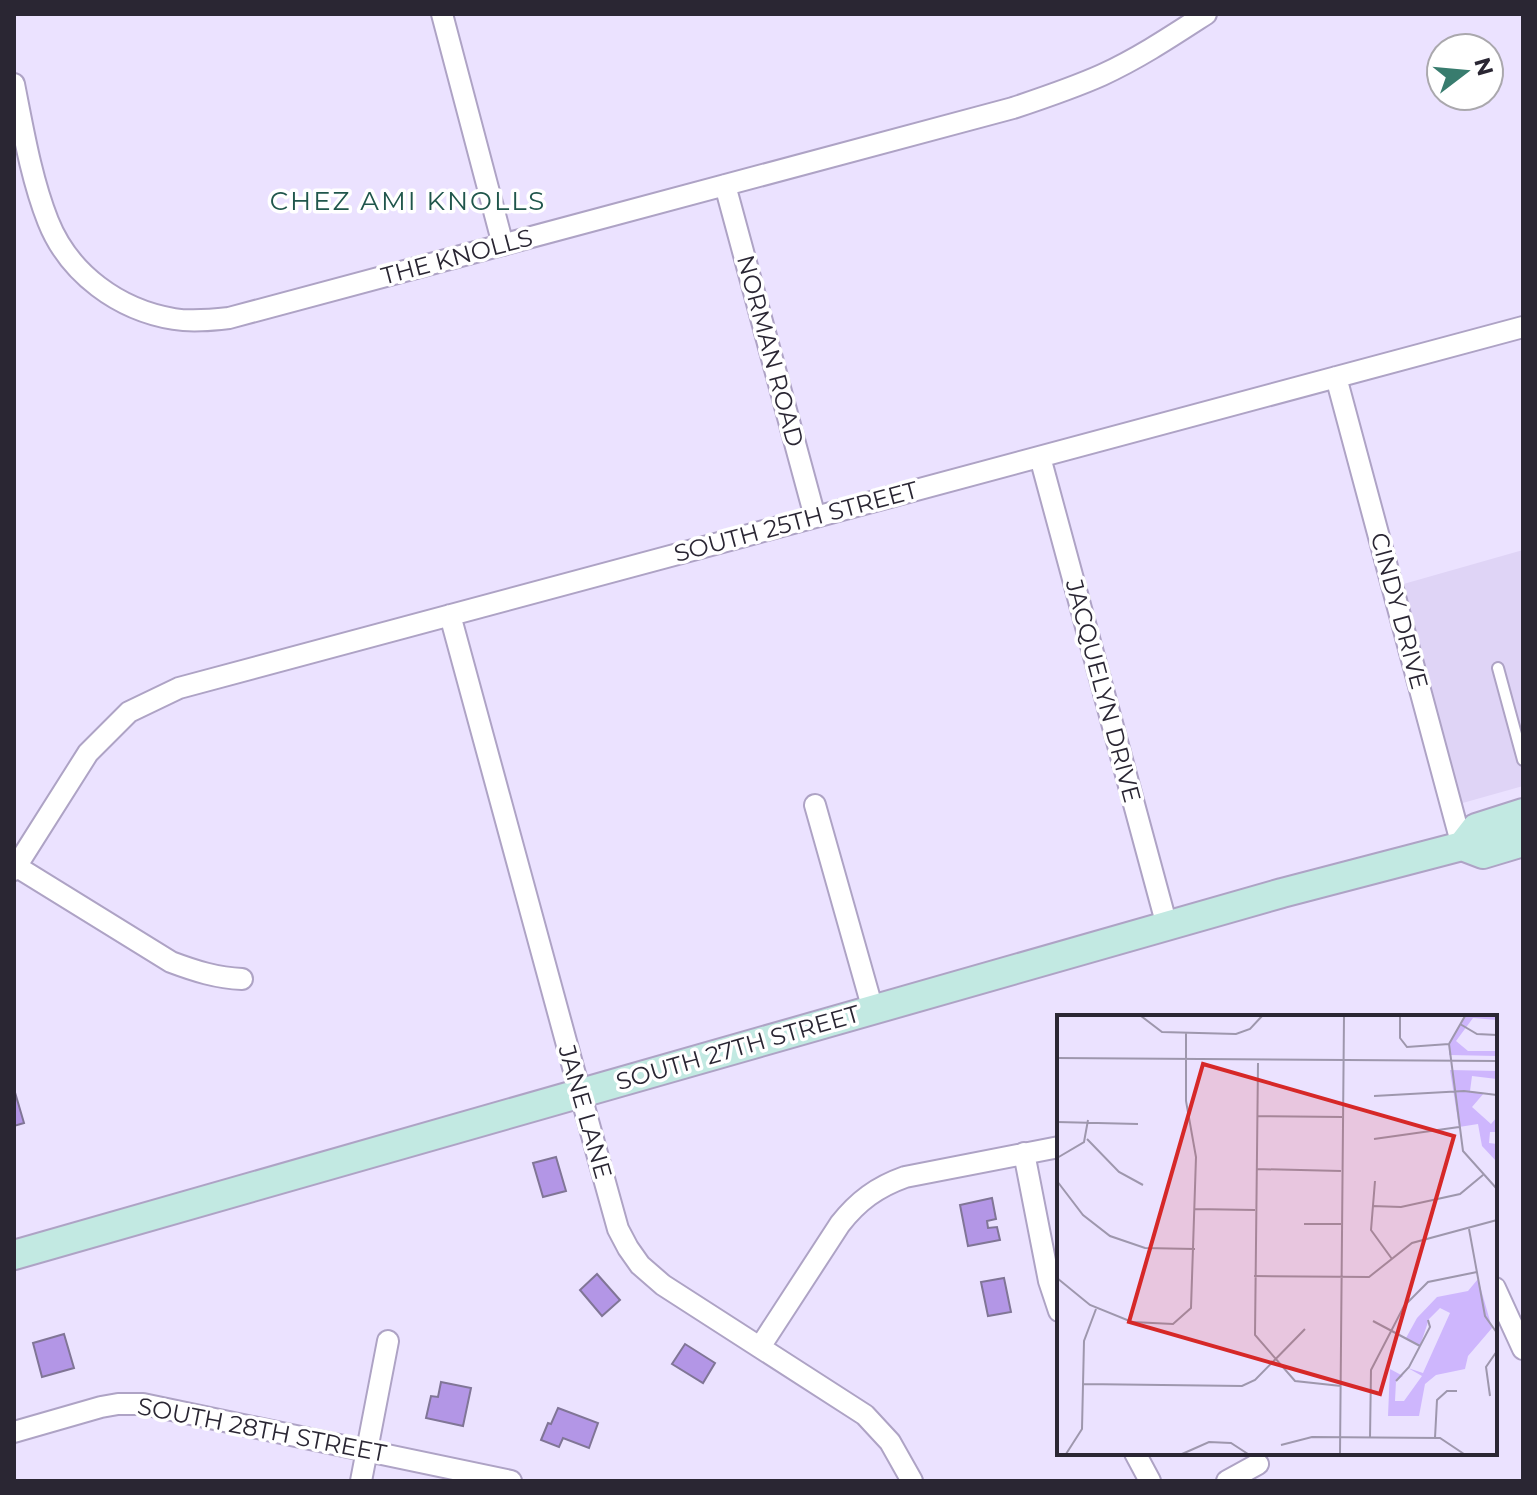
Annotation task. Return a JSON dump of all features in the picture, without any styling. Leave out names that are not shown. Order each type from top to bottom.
[{"type":"main road","name":"SOUTH 27TH STREET","points":[[1462,846],[1476,828],[1523,813]]},
{"type":"main road","name":"SOUTH 27TH STREET","points":[[14,1255],[1351,874],[1462,846],[1483,854],[1523,842]]},
{"type":"street","points":[[442,14],[503,245]]},
{"type":"street","name":"THE KNOLLS","points":[[14,84],[41,202],[59,243],[69,257],[106,293],[125,304],[150,314],[203,321],[229,318],[1013,108],[1103,75],[1151,50],[1206,14]]},
{"type":"street","name":"NORMAN ROAD","points":[[725,185],[815,517]]},
{"type":"street","name":"SOUTH 25TH STREET","points":[[15,867],[88,753],[129,712],[179,688],[1523,327]]},
{"type":"street","name":"CINDY DRIVE","points":[[1336,377],[1462,846]]},
{"type":"street","name":"JACQUELYN DRIVE","points":[[1040,457],[1167,926]]},
{"type":"street","name":"JANE LANE","points":[[450,615],[618,1229],[628,1248],[651,1275],[865,1415],[890,1442],[912,1481]]},
{"type":"street","points":[[815,805],[873,1010]]},
{"type":"street","points":[[15,867],[171,962],[194,971],[242,979]]},
{"type":"street","points":[[760,1347],[840,1224],[868,1194],[905,1177],[1057,1147]]},
{"type":"street","points":[[1024,1153],[1049,1281],[1057,1305]]},
{"type":"street","points":[[1497,1292],[1523,1349]]},
{"type":"street","points":[[361,1481],[388,1341]]},
{"type":"street","name":"SOUTH 28TH STREET","points":[[14,1432],[101,1407],[143,1404],[511,1481]]},
{"type":"street","points":[[1136,1455],[1150,1481]]},
{"type":"street","points":[[1227,1481],[1258,1464]]},
{"type":"lane","points":[[1498,668],[1523,760]]},
{"type":"shaded area","points":[[1523,550],[1523,786],[1452,806],[1393,587]]},
{"type":"building","points":[[14,1089],[24,1123],[14,1126]]},
{"type":"building","points":[[556,1157],[566,1191],[543,1197],[533,1163]]},
{"type":"building","points":[[992,1198],[996,1219],[987,1221],[988,1228],[997,1227],[1000,1240],[968,1246],[960,1205]]},
{"type":"building","points":[[597,1274],[620,1300],[602,1316],[580,1290]]},
{"type":"building","points":[[1004,1278],[1011,1312],[988,1316],[981,1282]]},
{"type":"building","points":[[64,1334],[74,1368],[42,1377],[33,1343]]},
{"type":"building","points":[[685,1344],[715,1363],[703,1383],[672,1364]]},
{"type":"building","points":[[441,1382],[471,1388],[463,1426],[426,1418],[431,1396],[438,1397]]},
{"type":"building","points":[[558,1408],[598,1423],[589,1448],[563,1438],[559,1447],[541,1440]]},
{"type":"district","name":"CHEZ AMI KNOLLS","points":[[408,201]]}]
